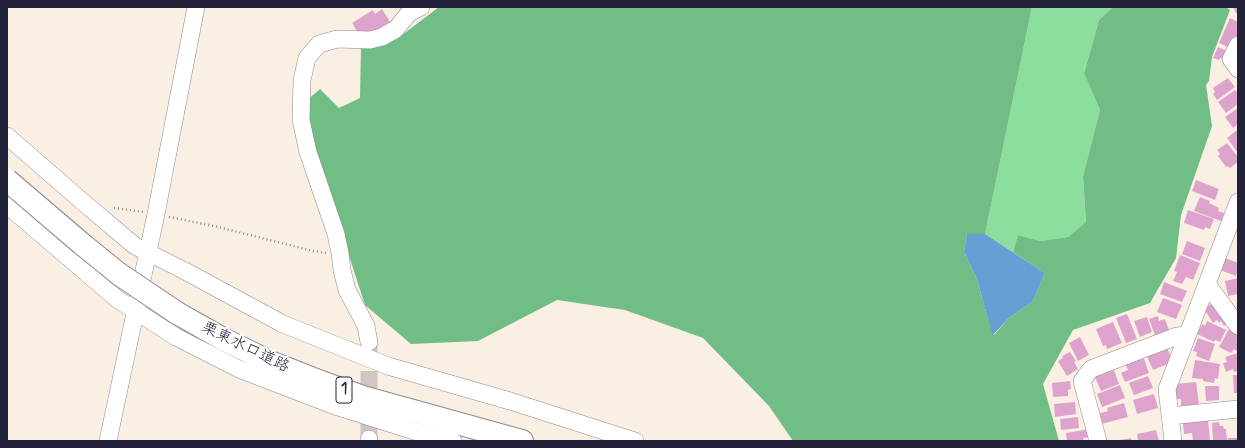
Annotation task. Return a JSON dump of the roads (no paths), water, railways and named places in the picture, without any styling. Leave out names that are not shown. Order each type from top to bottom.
[{"type":"highway","name":"栗東水口道路","points":[[7,180],[119,274],[177,313],[236,346],[270,362],[363,397],[522,441]]},
{"type":"street","points":[[108,441],[156,214],[196,7]]},
{"type":"street","points":[[369,342],[366,326],[347,290],[336,234],[308,152],[301,120],[302,80],[308,58],[319,44],[337,39],[370,40],[382,37],[396,29],[409,13],[421,7]]},
{"type":"street","points":[[1238,45],[1231,59],[1238,69]]},
{"type":"street","points":[[7,136],[135,246],[283,324],[388,366],[510,400],[635,441]]},
{"type":"street","points":[[1173,441],[1167,389],[1238,202]]},
{"type":"street","points":[[7,205],[117,299],[176,337],[239,369],[338,407],[417,432],[453,441]]},
{"type":"street","points":[[1207,284],[1238,326]]},
{"type":"street","points":[[1098,441],[1082,381],[1091,369],[1177,336],[1187,335]]},
{"type":"street","points":[[1170,416],[1238,409]]},
{"type":"water","points":[[967,234],[985,234],[1045,273],[1033,301],[1009,318],[993,335],[977,279],[964,252]]},
{"type":"tunnel","points":[[369,346],[369,439]]}]
